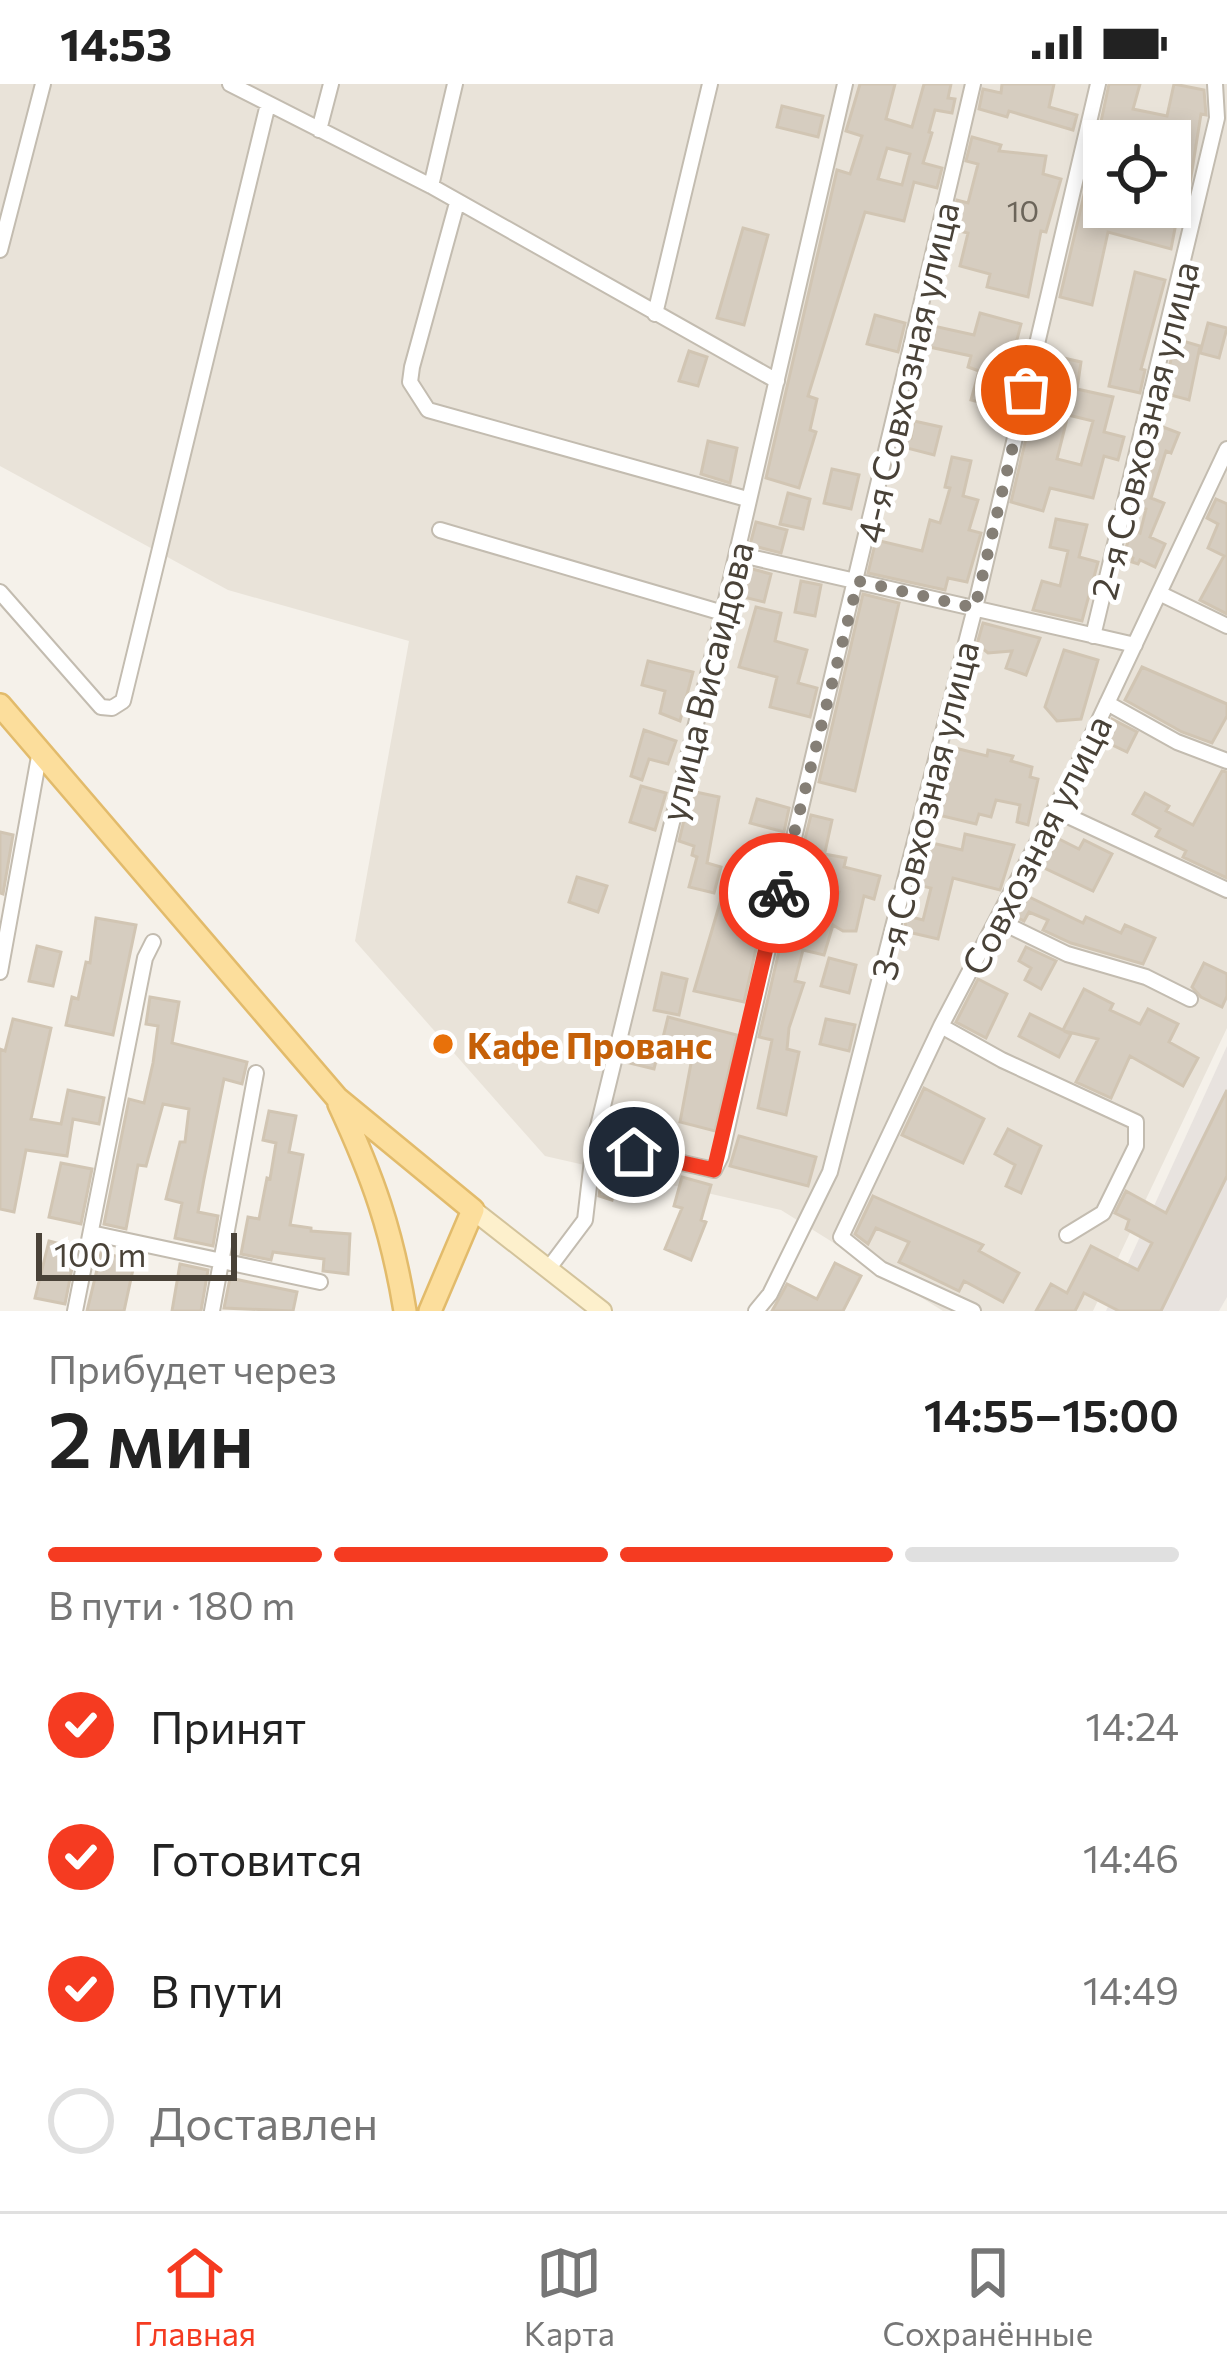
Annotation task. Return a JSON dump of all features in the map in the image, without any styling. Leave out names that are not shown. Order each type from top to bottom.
[{"type":"main road","points":[[0,705],[337,1098],[602,1311]]},
{"type":"main road","points":[[337,1098],[374,1179],[394,1242],[405,1311]]},
{"type":"main road","points":[[430,1311],[473,1210]]},
{"type":"street","points":[[0,250],[43,84]]},
{"type":"street","points":[[230,84],[431,186],[777,381]]},
{"type":"street","points":[[319,130],[331,84]]},
{"type":"street","points":[[431,186],[455,84]]},
{"type":"street","points":[[655,314],[710,84]]},
{"type":"street","name":"улица Висаидова","points":[[549,1268],[585,1220],[594,1143],[845,84]]},
{"type":"street","name":"4-я Совхозная улица","points":[[594,1143],[714,1170],[721,1156],[787,856],[858,581],[973,84]]},
{"type":"street","name":"3-я Совхозная улица","points":[[756,1311],[770,1294],[830,1172],[975,608],[1098,84]]},
{"type":"street","points":[[1216,84],[1227,87]]},
{"type":"street","name":"2-я Совхозная улица","points":[[1093,636],[1217,118],[1216,84]]},
{"type":"street","points":[[0,592],[101,707],[112,708],[123,701],[268,104]]},
{"type":"street","points":[[457,202],[412,367],[410,382],[428,410],[747,499]]},
{"type":"street","name":"Совхозная улица","points":[[973,1311],[881,1269],[841,1237],[941,1026],[1220,481],[1227,449]]},
{"type":"street","points":[[440,530],[723,613]]},
{"type":"street","points":[[736,554],[1135,645]]},
{"type":"street","points":[[1159,593],[1227,626]]},
{"type":"street","points":[[1107,703],[1177,742],[1227,761]]},
{"type":"street","points":[[0,972],[40,751]]},
{"type":"street","points":[[1054,810],[1227,890]]},
{"type":"street","points":[[997,920],[1066,953],[1146,977],[1190,999]]},
{"type":"street","points":[[75,1311],[153,942]]},
{"type":"street","points":[[941,1026],[1136,1122],[1136,1146],[1103,1213],[1066,1234]]},
{"type":"street","points":[[212,1311],[256,1073]]},
{"type":"street","points":[[91,1233],[320,1282]]},
{"type":"shaded area","points":[[0,84],[1227,84],[1227,1028],[1093,1311],[943,1311],[781,1210],[545,1156],[355,941],[409,641],[228,590],[0,466]]},
{"type":"shaded area","points":[[1227,1046],[1227,1297],[1219,1311],[1106,1311]]},
{"type":"building","points":[[860,84],[895,84],[886,119],[912,127],[924,84],[951,84],[952,113],[935,110],[923,163],[942,168],[937,188],[914,182],[904,221],[865,212],[808,396],[817,399],[810,430],[816,432],[799,488],[766,478],[837,170],[850,174],[862,136],[846,131]],"holes":[[[887,148],[910,154],[902,185],[878,179]]]},
{"type":"building","points":[[1002,84],[1054,84],[1049,107],[1077,115],[1073,130],[1009,111],[1007,117],[979,109],[983,89],[1001,93]]},
{"type":"building","points":[[1109,84],[1140,84],[1133,109],[1167,116],[1174,84],[1204,90],[1206,115],[1201,114],[1191,176],[1191,120],[1101,120]]},
{"type":"building","points":[[782,106],[823,116],[818,137],[777,127]]},
{"type":"building","points":[[972,137],[1001,145],[999,151],[1046,156],[1043,174],[1061,179],[1046,232],[1041,231],[1028,297],[987,287],[990,274],[960,266],[968,233],[951,229],[957,200],[968,203],[978,164],[966,161]]},
{"type":"building","points":[[1083,199],[1083,228],[1175,228],[1171,249],[1108,232],[1092,305],[1060,297]]},
{"type":"building","points":[[743,228],[768,235],[744,325],[717,318]]},
{"type":"building","points":[[1135,272],[1165,280],[1141,369],[1145,370],[1140,393],[1109,386]]},
{"type":"building","points":[[980,313],[1021,324],[1012,359],[1020,361],[1008,410],[971,400],[979,371],[968,367],[971,356],[925,346],[929,325],[974,335]]},
{"type":"building","points":[[875,315],[905,323],[898,352],[867,344]]},
{"type":"building","points":[[1208,323],[1227,328],[1219,358],[1200,353]]},
{"type":"building","points":[[1176,339],[1200,346],[1189,400],[1163,393]]},
{"type":"building","points":[[689,351],[707,357],[698,386],[679,381]]},
{"type":"building","points":[[1046,354],[1081,362],[1077,389],[1113,397],[1104,432],[1124,437],[1118,460],[1104,456],[1093,498],[1050,488],[1043,511],[1011,502]],"holes":[[[1068,415],[1093,421],[1081,465],[1057,459]]]},
{"type":"building","points":[[914,421],[941,427],[934,455],[899,446],[901,435],[911,438]]},
{"type":"building","points":[[1155,424],[1179,433],[1171,453],[1166,451],[1151,498],[1164,503],[1150,537],[1165,544],[1155,567],[1140,560],[1132,562],[1124,554],[1132,529],[1140,533],[1146,509],[1136,506]]},
{"type":"building","points":[[708,441],[737,448],[730,483],[701,474]]},
{"type":"building","points":[[952,457],[971,461],[963,496],[978,500],[969,530],[981,533],[967,582],[948,578],[945,590],[868,573],[876,540],[922,551],[930,520],[940,523]]},
{"type":"building","points":[[832,469],[859,475],[851,509],[824,503]]},
{"type":"building","points":[[788,493],[810,499],[803,529],[780,524]]},
{"type":"building","points":[[1216,499],[1227,504],[1227,614],[1200,600],[1224,556],[1208,548],[1218,524],[1207,518]]},
{"type":"building","points":[[1056,519],[1087,525],[1079,557],[1098,562],[1082,621],[1033,610],[1042,581],[1060,586],[1068,551],[1050,547]]},
{"type":"building","points":[[756,522],[787,530],[781,553],[750,545]]},
{"type":"building","points":[[745,567],[771,574],[764,602],[739,596]]},
{"type":"building","points":[[801,581],[821,585],[815,616],[795,612]]},
{"type":"building","points":[[863,594],[899,603],[855,791],[819,782]]},
{"type":"building","points":[[756,607],[781,613],[775,641],[807,650],[798,683],[817,688],[810,717],[770,707],[777,677],[739,667]]},
{"type":"building","points":[[983,623],[1040,638],[1026,675],[1006,668],[1012,651],[988,653],[977,644]]},
{"type":"building","points":[[1064,650],[1098,660],[1081,719],[1057,721],[1045,707]]},
{"type":"building","points":[[648,661],[693,672],[680,721],[660,713],[665,691],[642,685]]},
{"type":"building","points":[[1142,667],[1227,704],[1227,716],[1212,743],[1125,700]]},
{"type":"building","points":[[1112,719],[1137,732],[1127,752],[1102,740]]},
{"type":"building","points":[[644,730],[676,741],[668,764],[649,759],[642,780],[631,776]]},
{"type":"building","points":[[955,748],[1013,756],[1011,761],[1032,767],[1030,777],[1038,779],[1028,825],[1017,822],[1020,805],[996,800],[991,817],[979,814],[976,824],[934,814]]},
{"type":"building","points":[[1222,771],[1227,772],[1227,878],[1183,857],[1186,851],[1156,836],[1160,829],[1133,814],[1145,793],[1193,825]]},
{"type":"building","points":[[641,786],[666,793],[655,830],[630,822]]},
{"type":"building","points":[[691,791],[719,797],[707,863],[721,867],[714,893],[689,887],[697,857],[692,855],[694,846],[679,841]]},
{"type":"building","points":[[757,799],[789,808],[784,832],[750,823]]},
{"type":"building","points":[[811,815],[832,820],[825,852],[803,847]]},
{"type":"building","points":[[0,832],[13,835],[3,894],[0,893]]},
{"type":"building","points":[[965,834],[1014,845],[1000,890],[953,878],[938,939],[904,931],[907,916],[923,920],[931,888],[918,885],[928,842],[962,850]]},
{"type":"building","points":[[1053,836],[1079,849],[1084,840],[1112,854],[1093,891],[1038,865]]},
{"type":"building","points":[[819,853],[846,858],[844,867],[880,876],[874,899],[864,896],[856,931],[833,925],[824,955],[803,950],[795,981],[804,983],[787,1049],[799,1052],[786,1115],[758,1108],[772,1040],[759,1037],[782,938],[795,941],[801,911],[832,919],[839,892],[813,888]]},
{"type":"building","points":[[748,865],[774,872],[768,897],[758,893],[748,937],[758,940],[744,1002],[694,991],[722,896],[739,899]]},
{"type":"building","points":[[577,877],[607,886],[598,912],[569,902]]},
{"type":"building","points":[[1023,894],[1083,923],[1086,917],[1121,933],[1125,925],[1155,938],[1143,964],[1071,943],[1043,930],[1048,920],[1029,912],[1024,921],[1012,915]]},
{"type":"building","points":[[96,918],[136,925],[113,1035],[66,1025],[72,997],[78,999],[86,962],[90,963]]},
{"type":"building","points":[[37,946],[61,952],[53,986],[29,981]]},
{"type":"building","points":[[1026,947],[1056,961],[1041,989],[1025,980],[1031,968],[1019,961]]},
{"type":"building","points":[[829,958],[856,965],[849,993],[821,986]]},
{"type":"building","points":[[1204,963],[1227,974],[1222,1007],[1192,987]]},
{"type":"building","points":[[662,973],[687,979],[679,1015],[654,1010]]},
{"type":"building","points":[[978,979],[1007,994],[986,1038],[956,1022]]},
{"type":"building","points":[[1084,989],[1113,1004],[1110,1010],[1140,1024],[1148,1009],[1178,1024],[1169,1042],[1198,1058],[1183,1086],[1130,1056],[1111,1098],[1076,1082],[1098,1039],[1064,1031],[1071,1034],[1059,1057],[1019,1036],[1030,1014],[1063,1030]]},
{"type":"building","points":[[150,997],[179,1002],[172,1043],[247,1062],[242,1084],[224,1079],[204,1179],[198,1212],[218,1216],[213,1246],[175,1238],[182,1203],[166,1199],[180,1142],[185,1142],[189,1109],[163,1104],[146,1166],[138,1165],[126,1229],[104,1224],[129,1099],[144,1103],[153,1063],[158,1026],[146,1024]]},
{"type":"building","points":[[668,1017],[737,1035],[715,1131],[680,1122],[692,1058],[660,1050]]},
{"type":"building","points":[[13,1019],[51,1028],[31,1119],[61,1124],[68,1090],[104,1098],[99,1124],[73,1119],[67,1156],[26,1150],[14,1212],[0,1209],[0,1049],[5,1051]]},
{"type":"building","points":[[826,1019],[855,1025],[849,1051],[820,1044]]},
{"type":"building","points":[[631,1038],[660,1045],[654,1069],[625,1062]]},
{"type":"building","points":[[924,1088],[984,1119],[963,1163],[902,1135]]},
{"type":"building","points":[[1227,1090],[1227,1176],[1161,1311],[1119,1311],[1084,1293],[1075,1311],[1036,1311],[1051,1284],[1067,1293],[1091,1246],[1138,1270],[1152,1243],[1126,1229],[1129,1220],[1115,1213],[1126,1191],[1166,1213]]},
{"type":"building","points":[[614,1107],[653,1116],[646,1143],[608,1135]]},
{"type":"building","points":[[269,1111],[296,1116],[289,1152],[303,1155],[290,1225],[350,1234],[348,1274],[323,1271],[324,1259],[273,1252],[271,1260],[241,1254],[248,1217],[259,1219],[270,1179],[276,1143],[263,1140]]},
{"type":"building","points":[[1008,1129],[1041,1146],[1021,1193],[1006,1186],[1015,1165],[995,1154]]},
{"type":"building","points":[[739,1136],[816,1157],[808,1186],[730,1166]]},
{"type":"building","points":[[604,1158],[621,1163],[612,1200],[599,1196]]},
{"type":"building","points":[[61,1163],[92,1169],[81,1224],[49,1217]]},
{"type":"building","points":[[682,1177],[711,1185],[701,1220],[706,1222],[691,1260],[665,1249],[682,1208],[674,1206]]},
{"type":"building","points":[[873,1196],[983,1245],[979,1251],[1019,1273],[1003,1302],[964,1281],[959,1291],[899,1262],[909,1242],[876,1228],[868,1244],[855,1234]]},
{"type":"building","points":[[49,1241],[76,1248],[65,1304],[35,1298]]},
{"type":"building","points":[[101,1253],[135,1260],[124,1311],[87,1311]]},
{"type":"building","points":[[835,1263],[861,1276],[843,1311],[772,1311],[787,1284],[817,1299]]},
{"type":"building","points":[[180,1264],[208,1270],[201,1311],[172,1311]]},
{"type":"building","points":[[230,1278],[297,1292],[293,1311],[224,1308]]},
{"type":"way so far","points":[[779,893],[858,581],[975,608],[1026,390]]},
{"type":"place","name":"Кафе Прованс","points":[[443,1044]]},
{"type":"route","points":[[634,1152],[714,1170],[721,1156],[779,893]]}]
